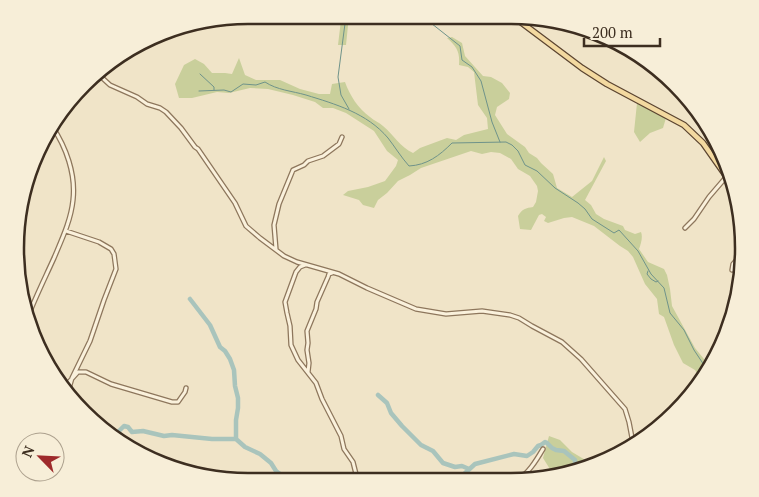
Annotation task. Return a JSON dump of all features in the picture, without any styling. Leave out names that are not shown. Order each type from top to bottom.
[{"type":"main road","points":[[523,24],[582,68],[607,84],[684,125],[703,143],[719,164]]},
{"type":"street","points":[[102,78],[106,83],[166,112],[198,149],[230,195],[246,226],[284,256],[305,265],[339,274],[416,309],[446,314],[482,311],[520,318],[562,342],[587,365],[625,409],[632,437]]},
{"type":"street","points":[[32,309],[66,231],[74,200],[74,181],[68,159],[56,132]]},
{"type":"street","points":[[276,250],[274,225],[279,204],[293,170],[308,161],[323,156],[339,144],[342,137]]},
{"type":"street","points":[[685,228],[725,181]]},
{"type":"street","points":[[66,231],[99,242],[112,249],[116,269],[90,341],[70,385]]},
{"type":"street","points":[[732,270],[735,262]]},
{"type":"street","points":[[305,265],[296,272],[286,302],[291,344],[298,360],[316,383],[341,436],[344,449],[354,462],[356,473]]},
{"type":"street","points":[[308,372],[307,331],[329,274],[333,273]]},
{"type":"street","points":[[68,382],[78,372],[86,372],[111,384],[172,402],[178,402],[186,388]]},
{"type":"street","points":[[526,473],[537,460],[543,448]]},
{"type":"green space","points":[[341,24],[348,24],[346,45],[338,45]]},
{"type":"green space","points":[[452,37],[462,43],[465,56],[483,76],[491,77],[502,83],[510,93],[509,99],[497,107],[495,115],[507,134],[525,147],[529,153],[537,158],[553,174],[557,188],[572,197],[592,181],[604,157],[606,161],[585,200],[591,205],[596,214],[604,219],[623,226],[625,230],[635,234],[641,232],[642,238],[639,249],[648,262],[664,269],[667,275],[672,306],[695,348],[705,361],[697,373],[683,363],[664,317],[659,314],[657,299],[645,284],[633,257],[628,251],[594,226],[572,217],[548,223],[544,221],[546,217],[542,214],[539,215],[531,230],[520,229],[518,216],[524,209],[533,207],[538,191],[530,176],[518,169],[511,159],[500,153],[482,154],[471,151],[421,168],[398,181],[378,200],[374,208],[363,205],[359,200],[343,195],[348,191],[385,181],[398,160],[387,151],[374,131],[346,113],[333,108],[323,108],[315,102],[268,89],[250,88],[229,93],[217,92],[192,98],[179,98],[175,84],[184,65],[195,59],[204,64],[212,73],[232,74],[239,58],[245,75],[256,80],[280,80],[300,89],[319,94],[330,94],[332,84],[345,82],[358,106],[387,129],[404,148],[413,153],[420,148],[447,138],[456,140],[464,135],[488,129],[487,118],[478,105],[474,72],[468,67],[459,65],[457,50],[447,38]]},
{"type":"green space","points":[[637,103],[666,118],[663,128],[650,133],[640,142],[634,132]]},
{"type":"green space","points":[[549,436],[560,440],[572,452],[586,460],[550,470],[543,458]]},
{"type":"waterway","points":[[345,24],[338,77],[341,95],[349,109]]},
{"type":"waterway","points":[[432,24],[460,46],[462,60],[472,67],[481,81],[492,122],[500,142]]},
{"type":"waterway","points":[[200,74],[214,87],[214,90]]},
{"type":"waterway","points":[[199,91],[224,90],[231,92],[243,84],[256,85],[265,82],[280,89],[328,102],[350,110],[380,129],[409,166],[421,164],[432,159],[452,143],[506,142],[512,145],[518,151],[525,165],[537,171],[555,188],[578,203],[592,219],[614,233],[619,230],[638,251],[651,274],[664,288],[670,313],[684,330],[703,364]]},
{"type":"waterway","points":[[648,271],[647,274],[651,279],[656,282],[658,281]]},
{"type":"waterway","points":[[190,299],[210,325],[220,347],[230,359],[234,370],[238,398],[236,439]]},
{"type":"waterway","points":[[378,395],[387,403],[391,413],[402,426],[421,445],[433,451],[443,463],[469,469]]},
{"type":"waterway","points":[[119,431],[124,426],[128,427],[132,432],[143,431],[164,436],[236,439],[245,447],[260,454],[271,463],[279,473]]},
{"type":"waterway","points":[[465,473],[475,464],[514,454],[527,456],[545,442],[556,450],[564,451],[575,460],[575,464]]}]
